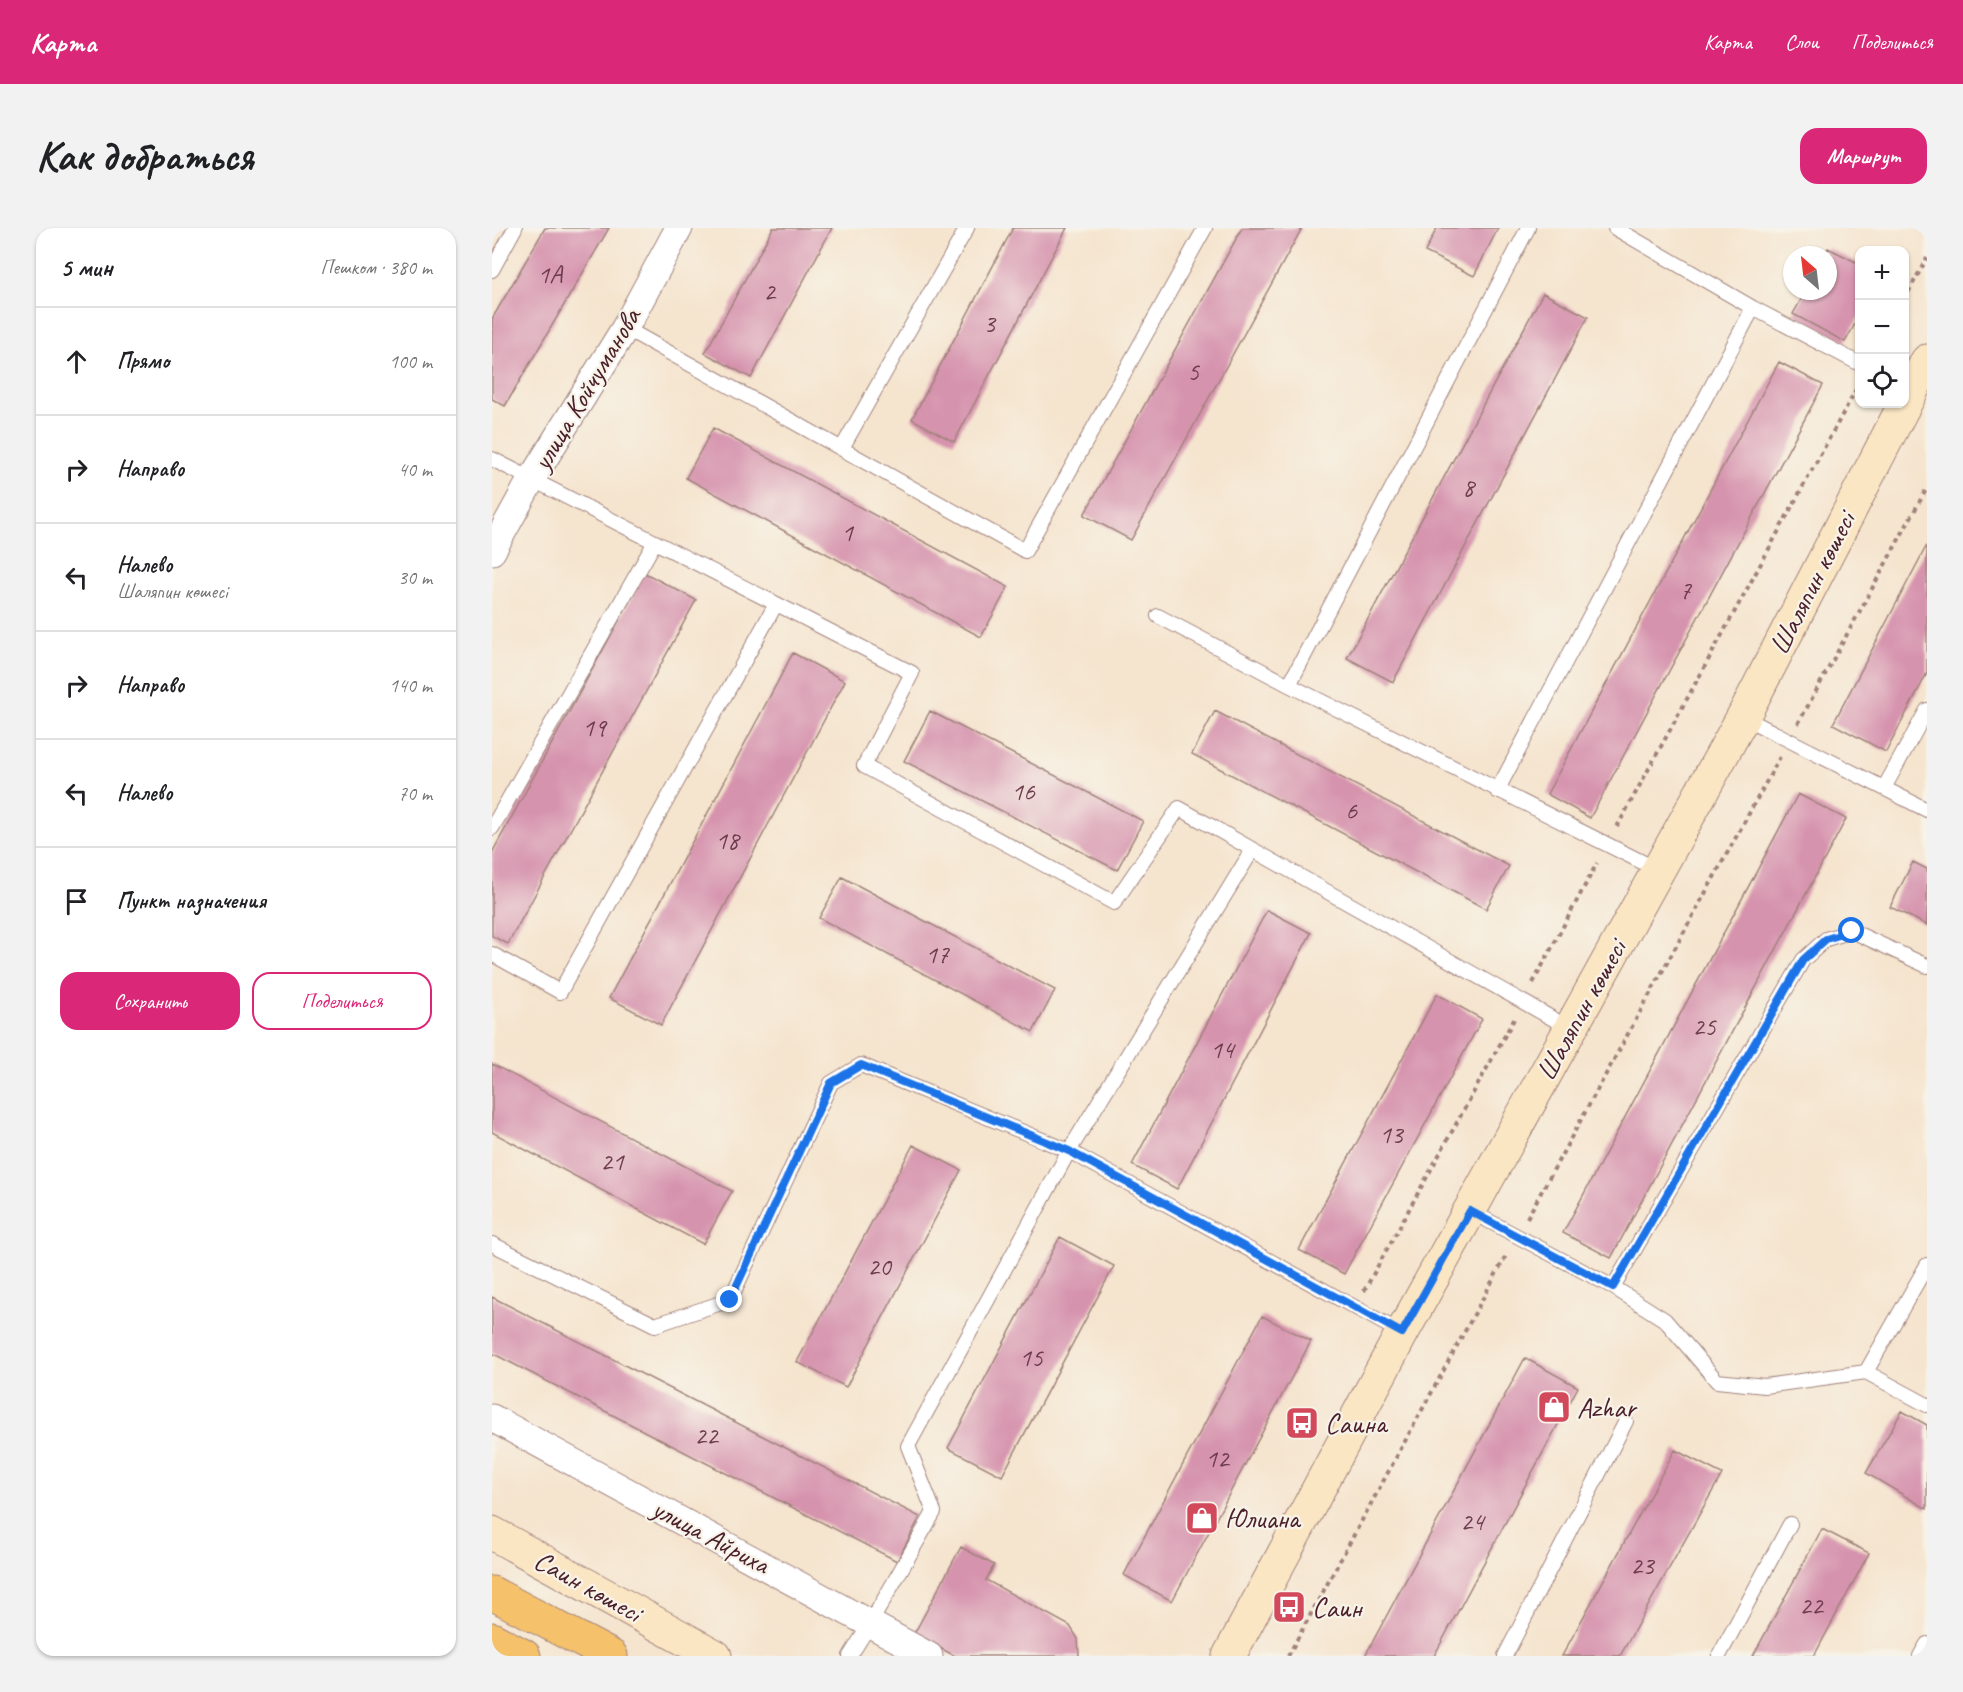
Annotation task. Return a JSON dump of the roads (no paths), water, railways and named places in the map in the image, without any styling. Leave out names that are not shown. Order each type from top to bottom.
[{"type":"main road","name":"Шаляпин көшесі","points":[[1229,1656],[1402,1333],[1743,717],[1914,393],[1927,361]]},
{"type":"main road","name":"Саин көшесі","points":[[492,1533],[716,1656]]},
{"type":"main road","name":"Саин көшесі","points":[[492,1593],[611,1656]]},
{"type":"main road","points":[[492,1639],[524,1656]]},
{"type":"street","name":"улица Койчуманова","points":[[494,541],[625,328],[680,228]]},
{"type":"street","name":"улица Айриха","points":[[492,1418],[929,1656]]},
{"type":"lane","points":[[492,270],[515,228]]},
{"type":"lane","points":[[843,448],[967,228]]},
{"type":"lane","points":[[625,328],[1025,551],[1205,228]]},
{"type":"lane","points":[[1289,686],[1528,228]]},
{"type":"lane","points":[[1615,228],[1753,308],[1855,361]]},
{"type":"lane","points":[[1497,791],[1753,308]]},
{"type":"lane","points":[[492,459],[912,673],[864,766],[1114,903],[1179,808],[1571,1029]]},
{"type":"lane","points":[[492,828],[655,542]]},
{"type":"lane","points":[[492,954],[560,992],[776,604]]},
{"type":"lane","points":[[1158,616],[1289,686],[1658,870]]},
{"type":"lane","points":[[1884,788],[1927,710]]},
{"type":"lane","points":[[1743,717],[1927,810]]},
{"type":"lane","points":[[850,1656],[934,1512],[908,1446],[1069,1151],[1253,849]]},
{"type":"lane","points":[[1613,1287],[1803,960],[1826,939],[1852,931],[1927,966]]},
{"type":"lane","points":[[492,1244],[655,1325],[730,1300],[831,1083],[861,1065],[1069,1151],[1402,1333]]},
{"type":"lane","points":[[1470,1211],[1613,1287],[1665,1320],[1717,1381],[1765,1386],[1866,1372],[1927,1405]]},
{"type":"lane","points":[[1866,1372],[1927,1264]]},
{"type":"lane","points":[[1505,1656],[1626,1421]]},
{"type":"lane","points":[[1719,1656],[1790,1524]]},
{"type":"lane","points":[[1920,1656],[1927,1644]]},
{"type":"place","name":"Azhar","points":[[1554,1407]]},
{"type":"place","name":"Саина","points":[[1302,1423]]},
{"type":"place","name":"Юлиана","points":[[1202,1518]]},
{"type":"place","name":"Саин","points":[[1289,1607]]}]
